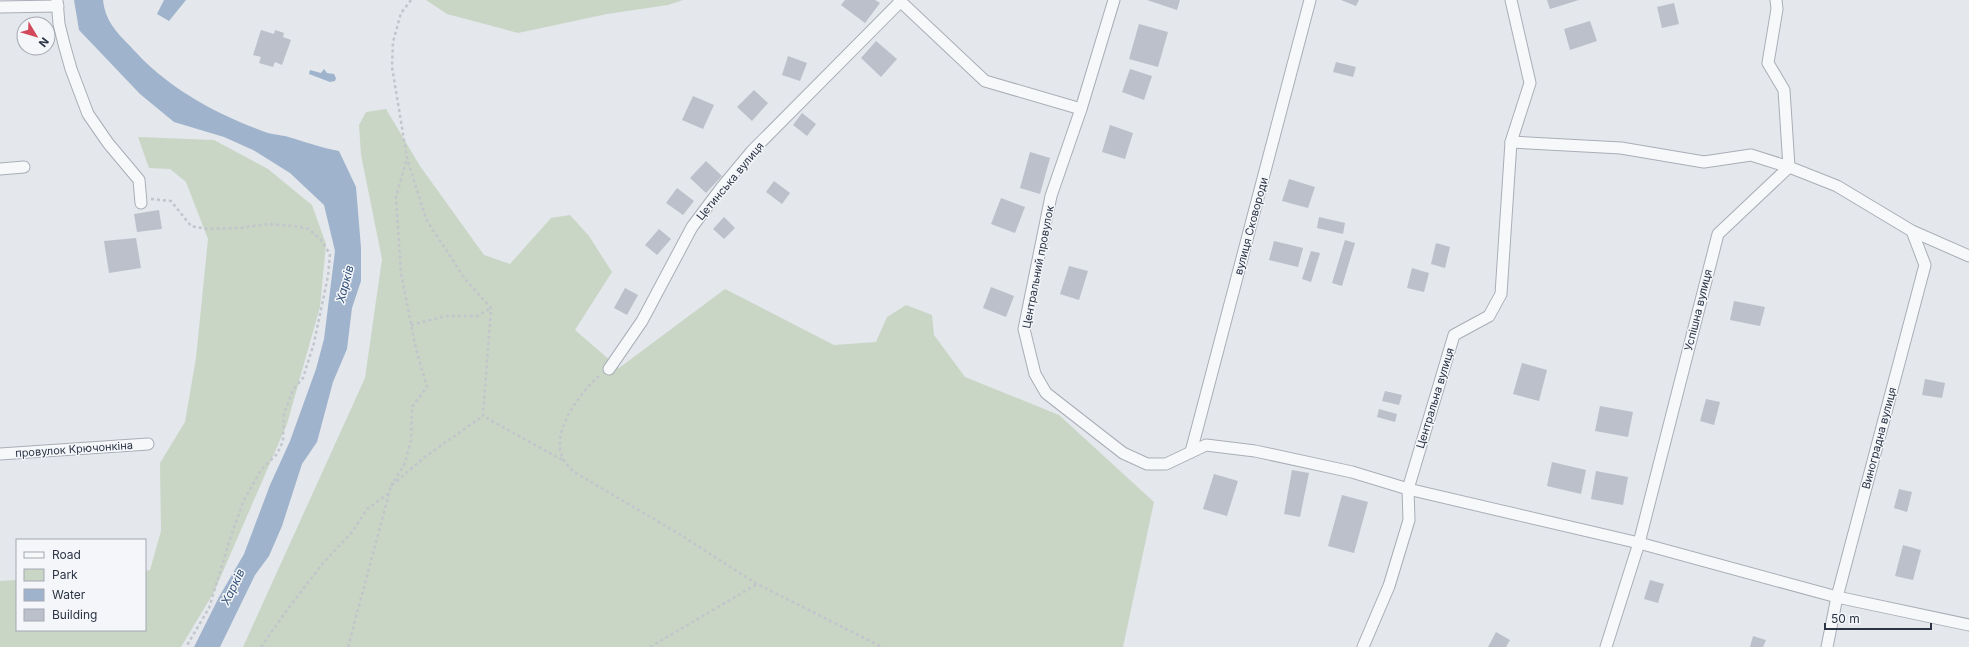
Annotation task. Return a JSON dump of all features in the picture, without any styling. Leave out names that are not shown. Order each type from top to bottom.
[{"type":"street","name":"Центральний провулок","points":[[1114,0],[1051,196],[1024,329],[1035,374],[1046,393],[1123,453],[1146,464],[1166,464],[1206,445],[1255,451],[1352,472],[1408,490],[1639,543],[1837,597],[1969,625]]},
{"type":"street","name":"вулиця Сковороди","points":[[1191,452],[1310,0]]},
{"type":"street","name":"Центральна вулиця","points":[[1363,647],[1389,586],[1409,520],[1408,490],[1454,335],[1489,316],[1501,294],[1511,142],[1530,83],[1511,0]]},
{"type":"street","points":[[1776,0],[1778,9],[1768,63],[1784,90],[1789,167]]},
{"type":"street","name":"Цетинська вулиця","points":[[609,368],[642,321],[692,227],[722,187],[752,152],[900,1],[985,81],[1080,109]]},
{"type":"street","points":[[0,7],[58,3],[59,24],[69,63],[88,114],[108,143],[139,180],[141,201]]},
{"type":"street","points":[[1511,142],[1621,148],[1704,162],[1751,155],[1789,167],[1838,186],[1912,231],[1969,256]]},
{"type":"street","points":[[0,169],[24,167]]},
{"type":"street","name":"Успішна вулиця","points":[[1606,647],[1639,543],[1718,234],[1789,167]]},
{"type":"street","name":"Виноградна вулиця","points":[[1827,647],[1837,597],[1925,265],[1912,231]]},
{"type":"street","name":"провулок Крючонкіна","points":[[0,454],[148,444]]},
{"type":"path","points":[[411,0],[401,13],[393,42],[392,66],[407,158],[426,219],[465,279],[491,308],[484,416]]},
{"type":"path","points":[[348,647],[391,486],[405,463],[410,440],[412,408],[427,387],[416,348],[401,273],[396,197],[407,158]]},
{"type":"path","points":[[141,201],[161,199],[171,201],[191,226],[207,228],[240,228],[267,224],[294,226],[309,229],[321,240],[330,254],[328,276],[314,343],[303,378],[293,390],[284,413],[283,441],[277,454],[260,470],[244,500],[231,536],[209,608],[186,647]]},
{"type":"path","points":[[411,325],[446,316],[477,316],[491,308]]},
{"type":"path","points":[[564,461],[560,448],[562,432],[573,406],[593,381],[609,368]]},
{"type":"path","points":[[484,416],[564,461],[574,472],[676,532],[757,584],[882,647]]},
{"type":"path","points":[[391,486],[426,456],[484,416]]},
{"type":"path","points":[[261,647],[286,610],[323,563],[352,532],[367,509],[389,493]]},
{"type":"path","points":[[650,647],[757,584]]},
{"type":"green space","points":[[426,0],[683,0],[668,5],[607,14],[518,33],[447,14]]},
{"type":"green space","points":[[386,109],[420,166],[484,255],[510,264],[551,218],[570,215],[589,236],[612,272],[575,330],[619,368],[725,289],[834,345],[876,342],[887,317],[906,305],[932,315],[934,335],[965,377],[1059,415],[1154,502],[1123,647],[243,647],[365,378],[382,259],[361,155],[359,125],[366,112]]},
{"type":"green space","points":[[138,137],[214,140],[268,169],[312,205],[326,244],[320,307],[287,424],[214,592],[181,647],[0,647],[0,581],[16,580],[16,631],[146,631],[146,571],[150,570],[161,531],[160,463],[185,422],[196,358],[208,239],[186,182],[170,169],[149,168]]},
{"type":"water","name":"Харків","points":[[74,0],[103,0],[106,14],[120,36],[160,75],[193,98],[248,126],[268,133],[286,136],[339,151],[356,187],[361,248],[361,281],[352,308],[347,349],[333,382],[317,442],[302,464],[282,526],[269,556],[255,575],[220,647],[194,647],[219,597],[244,554],[270,485],[290,441],[316,369],[324,339],[335,251],[324,205],[290,173],[253,150],[224,137],[174,122],[140,94],[79,30]]},
{"type":"water","points":[[164,0],[186,0],[169,21],[157,14]]},
{"type":"water","points":[[324,69],[327,73],[334,74],[336,78],[335,81],[330,82],[309,74],[310,70],[321,73]]},
{"type":"building","points":[[845,0],[875,0],[880,3],[865,23],[841,5]]},
{"type":"building","points":[[1147,0],[1180,0],[1177,10]]},
{"type":"building","points":[[1341,0],[1359,0],[1356,6]]},
{"type":"building","points":[[1547,0],[1579,0],[1550,9]]},
{"type":"building","points":[[1674,3],[1679,24],[1662,28],[1657,7]]},
{"type":"building","points":[[1590,21],[1597,41],[1570,50],[1564,29]]},
{"type":"building","points":[[1139,24],[1168,32],[1158,67],[1129,59]]},
{"type":"building","points":[[261,30],[274,34],[275,30],[284,33],[283,37],[291,40],[282,65],[275,62],[273,67],[259,63],[261,57],[253,55]]},
{"type":"building","points":[[876,41],[897,59],[881,77],[861,58]]},
{"type":"building","points":[[788,56],[807,63],[800,81],[782,75]]},
{"type":"building","points":[[1336,62],[1356,67],[1353,77],[1333,72]]},
{"type":"building","points":[[1130,69],[1152,76],[1144,100],[1122,92]]},
{"type":"building","points":[[754,90],[768,103],[752,121],[737,107]]},
{"type":"building","points":[[693,96],[714,105],[703,129],[682,120]]},
{"type":"building","points":[[802,113],[816,124],[807,136],[793,125]]},
{"type":"building","points":[[1110,125],[1133,133],[1125,159],[1102,152]]},
{"type":"building","points":[[1030,152],[1050,158],[1040,194],[1020,188]]},
{"type":"building","points":[[706,161],[722,176],[706,193],[690,178]]},
{"type":"building","points":[[1289,179],[1315,187],[1308,208],[1282,201]]},
{"type":"building","points":[[774,181],[790,193],[782,204],[766,192]]},
{"type":"building","points":[[677,188],[694,201],[683,215],[666,203]]},
{"type":"building","points":[[1001,198],[1025,207],[1015,233],[991,224]]},
{"type":"building","points":[[159,210],[162,229],[137,232],[134,214]]},
{"type":"building","points":[[724,217],[735,228],[724,239],[713,229]]},
{"type":"building","points":[[1319,217],[1345,223],[1343,234],[1317,228]]},
{"type":"building","points":[[659,229],[671,239],[657,255],[645,245]]},
{"type":"building","points":[[136,238],[141,268],[109,273],[104,241]]},
{"type":"building","points":[[1345,240],[1355,243],[1342,286],[1332,283]]},
{"type":"building","points":[[1274,241],[1303,248],[1298,267],[1269,260]]},
{"type":"building","points":[[1436,243],[1450,247],[1445,268],[1431,264]]},
{"type":"building","points":[[1311,251],[1320,253],[1311,282],[1302,279]]},
{"type":"building","points":[[1069,266],[1088,271],[1079,300],[1060,294]]},
{"type":"building","points":[[1412,268],[1429,273],[1424,292],[1407,288]]},
{"type":"building","points":[[991,287],[1014,296],[1006,317],[983,308]]},
{"type":"building","points":[[625,288],[638,295],[627,315],[614,308]]},
{"type":"building","points":[[1734,301],[1765,307],[1760,326],[1730,320]]},
{"type":"building","points":[[1522,363],[1547,370],[1539,401],[1513,394]]},
{"type":"building","points":[[1925,379],[1945,383],[1942,398],[1922,395]]},
{"type":"building","points":[[1385,391],[1402,395],[1399,405],[1382,401]]},
{"type":"building","points":[[1706,399],[1720,402],[1714,425],[1700,421]]},
{"type":"building","points":[[1600,406],[1633,412],[1628,437],[1595,431]]},
{"type":"building","points":[[1379,409],[1397,414],[1395,422],[1377,417]]},
{"type":"building","points":[[1552,462],[1586,470],[1581,494],[1547,486]]},
{"type":"building","points":[[1292,470],[1309,473],[1300,517],[1284,514]]},
{"type":"building","points":[[1596,471],[1628,477],[1623,505],[1591,499]]},
{"type":"building","points":[[1214,474],[1238,481],[1227,516],[1203,509]]},
{"type":"building","points":[[1899,489],[1912,492],[1907,512],[1894,508]]},
{"type":"building","points":[[1342,495],[1368,502],[1354,553],[1328,546]]},
{"type":"building","points":[[1903,545],[1921,550],[1913,580],[1895,576]]},
{"type":"building","points":[[1650,580],[1664,584],[1658,603],[1644,599]]},
{"type":"building","points":[[1496,632],[1510,640],[1506,647],[1488,647]]},
{"type":"building","points":[[1753,636],[1766,640],[1763,647],[1750,647]]}]
